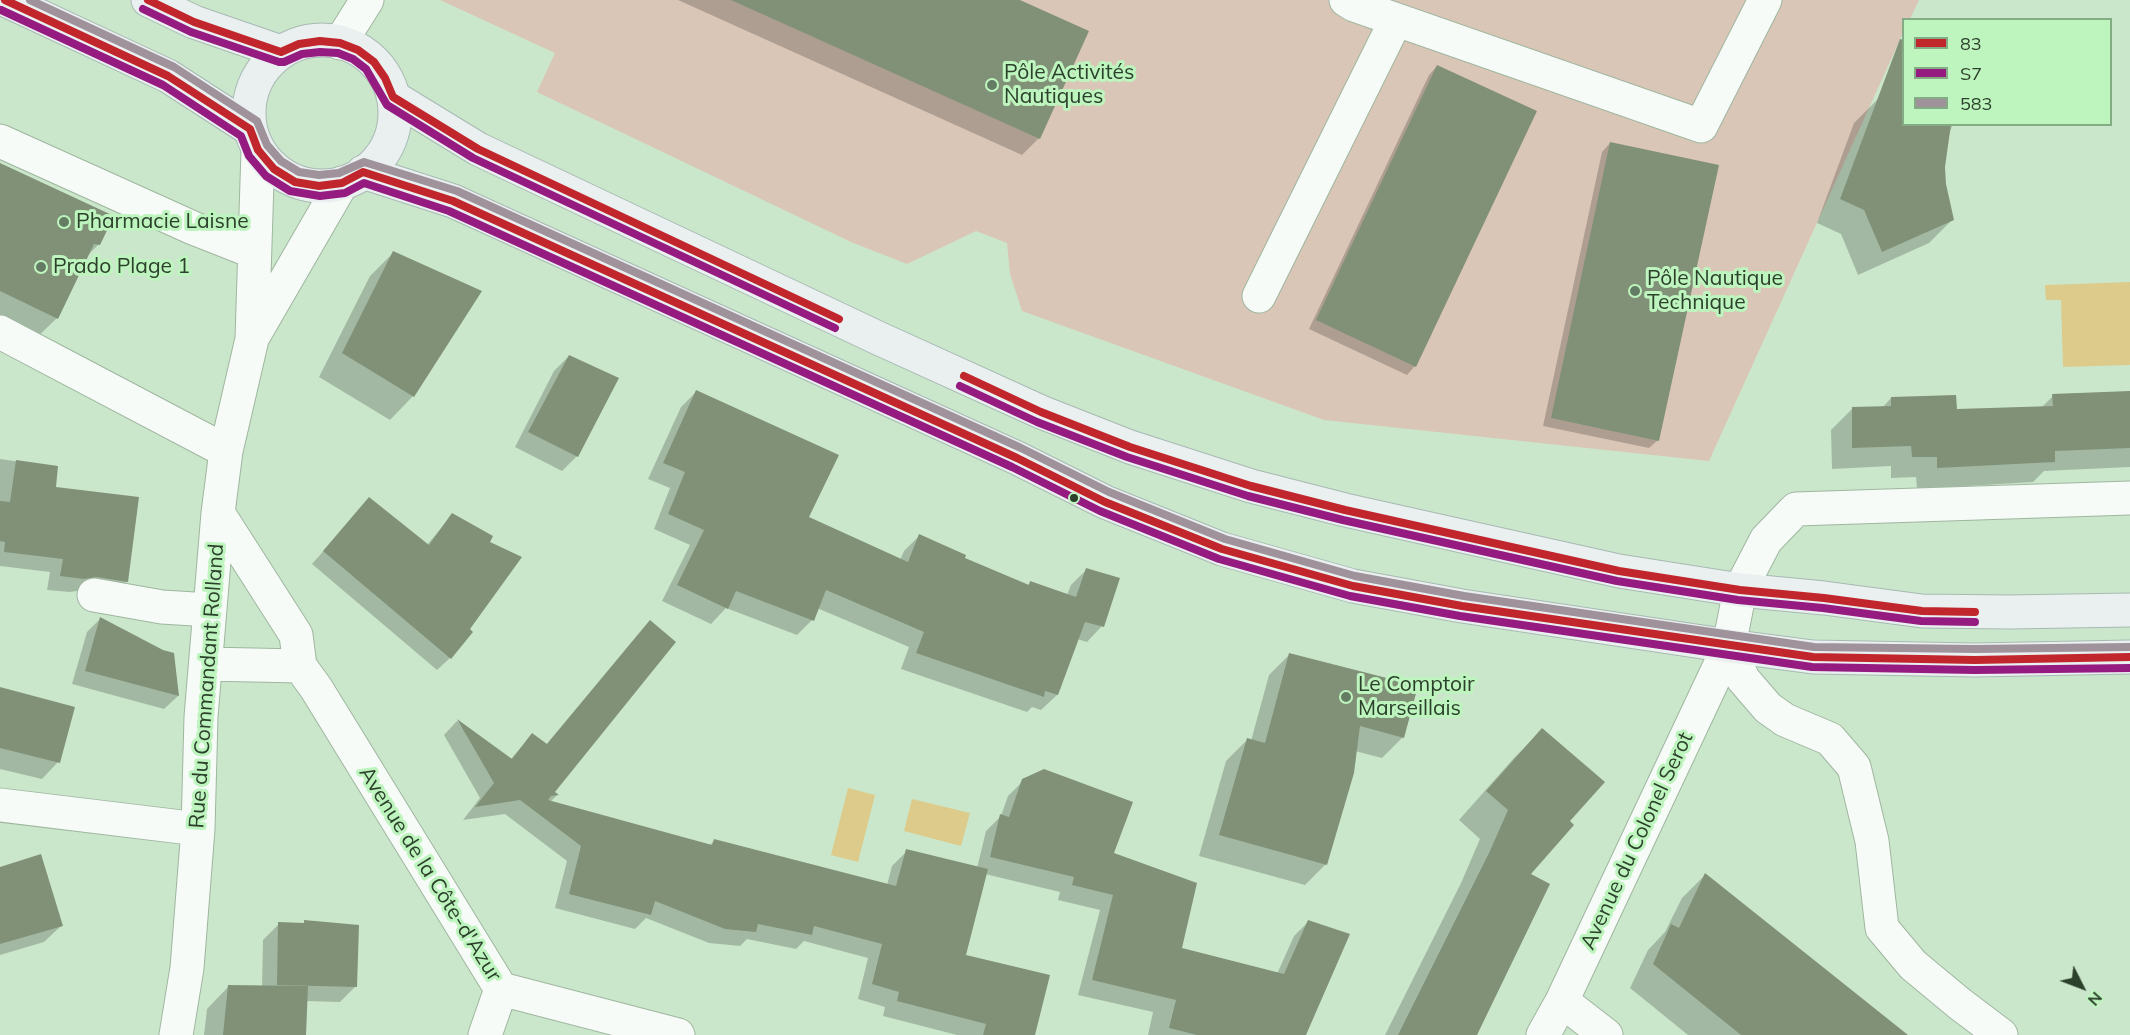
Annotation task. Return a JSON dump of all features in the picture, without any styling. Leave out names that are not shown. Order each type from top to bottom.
[{"type":"main road","points":[[5,0],[168,76],[254,139],[274,169],[295,182],[319,186],[353,178],[377,161],[392,131],[394,114],[393,97],[386,78],[374,62],[358,50],[340,43],[320,41],[299,44],[281,52],[265,67],[254,86],[249,107],[254,139]]},
{"type":"main road","points":[[148,0],[194,22],[281,52]]},
{"type":"main road","points":[[393,97],[478,149],[878,338],[1041,412],[1130,447],[1251,486],[1345,510],[1619,571],[1740,590],[1922,611],[2130,610]]},
{"type":"main road","points":[[353,178],[453,201],[1017,458],[1105,502],[1222,549],[1353,586],[1462,606],[1729,646],[1824,657],[1976,660],[2130,657]]},
{"type":"street","points":[[340,43],[367,0]]},
{"type":"street","points":[[1346,0],[1396,20],[1701,126],[1765,0]]},
{"type":"street","points":[[1259,296],[1396,20]]},
{"type":"street","name":"Rue du Commandant Rolland","points":[[176,1035],[187,968],[198,829],[201,717],[218,513],[226,451],[252,339],[254,139]]},
{"type":"street","points":[[0,141],[193,228],[254,252]]},
{"type":"street","name":"Rue du Commandant Rolland","points":[[252,339],[353,178]]},
{"type":"street","points":[[0,332],[226,451]]},
{"type":"street","name":"Avenue du Colonel Serot","points":[[1543,1035],[1562,1001],[1729,646],[1740,590],[1766,540],[1796,509],[2130,498]]},
{"type":"street","name":"Avenue de la Côte-d'Azur","points":[[218,513],[296,635],[308,677],[501,989],[678,1035]]},
{"type":"street","points":[[94,595],[162,607],[210,610]]},
{"type":"street","points":[[1729,646],[1743,679],[1768,708],[1785,720],[1830,739],[1854,767],[1872,841],[1882,928],[1913,965],[1959,1004],[2001,1035]]},
{"type":"street","points":[[206,664],[308,677]]},
{"type":"street","points":[[0,805],[198,829]]},
{"type":"street","points":[[484,1035],[501,989]]},
{"type":"street","points":[[1562,1001],[1606,1035]]},
{"type":"shaded area","points":[[440,0],[1919,0],[1910,18],[1902,18],[1902,35],[1709,461],[1324,420],[1022,311],[1010,274],[1007,243],[976,231],[907,264],[851,242],[537,92],[555,53]]},
{"type":"shaded area","points":[[2130,282],[2130,365],[2063,367],[2061,300],[2046,300],[2045,285]]},
{"type":"shaded area","points":[[848,788],[875,795],[858,862],[831,855]]},
{"type":"shaded area","points":[[912,799],[970,813],[961,846],[904,831]]},
{"type":"building","name":"Pôle Activités Nautiques","points":[[731,0],[1020,0],[1089,31],[1040,139]]},
{"type":"building","points":[[1900,39],[1902,40],[1902,126],[1951,126],[1945,167],[1946,184],[1954,220],[1882,252],[1864,210],[1840,199]]},
{"type":"building","points":[[1437,65],[1537,111],[1416,367],[1316,320]]},
{"type":"building","name":"Pôle Nautique Technique","points":[[1610,142],[1719,165],[1659,441],[1551,418]]},
{"type":"building","name":"Prado Plage 1","points":[[0,163],[114,216],[100,245],[94,244],[58,319],[0,291]]},
{"type":"building","points":[[393,251],[482,291],[414,397],[342,353]]},
{"type":"building","points":[[569,355],[619,378],[578,457],[528,432]]},
{"type":"building","points":[[696,390],[839,455],[809,517],[908,562],[919,534],[966,555],[965,558],[1029,585],[1030,581],[1076,597],[1086,568],[1120,578],[1104,627],[1085,622],[1058,695],[1045,691],[1044,697],[916,653],[924,632],[826,590],[814,621],[736,591],[728,609],[677,585],[704,530],[668,514],[685,472],[663,463]]},
{"type":"building","points":[[2130,391],[2130,448],[2055,451],[2055,462],[1937,468],[1937,457],[1912,457],[1911,446],[1852,448],[1852,407],[1891,406],[1891,397],[1956,395],[1957,409],[2053,406],[2052,394]]},
{"type":"building","points":[[16,460],[58,466],[56,487],[139,497],[128,582],[97,577],[84,579],[60,576],[63,559],[4,552],[5,542],[0,541],[0,501],[10,502]]},
{"type":"building","points":[[369,497],[429,545],[452,513],[493,536],[490,542],[522,557],[470,629],[473,632],[451,659],[323,551]]},
{"type":"building","points":[[100,617],[163,650],[174,653],[179,696],[85,671]]},
{"type":"building","points":[[650,620],[676,642],[555,792],[559,795],[551,796],[548,800],[712,845],[714,839],[896,886],[906,849],[988,869],[966,955],[1050,975],[1035,1035],[983,1035],[986,1024],[897,1001],[899,992],[872,984],[882,944],[814,926],[812,935],[758,924],[756,932],[725,929],[655,901],[651,915],[569,894],[581,846],[520,800],[475,807],[494,783],[457,719],[512,759],[532,733],[547,744]]},
{"type":"building","points":[[1289,653],[1418,686],[1404,738],[1360,726],[1354,773],[1327,865],[1219,835],[1247,738],[1265,743]]},
{"type":"building","points":[[0,687],[75,707],[60,763],[0,748]]},
{"type":"building","points":[[1542,728],[1605,782],[1570,821],[1574,825],[1531,874],[1550,884],[1477,1035],[1398,1035],[1489,853],[1508,810],[1486,791]]},
{"type":"building","points":[[1044,769],[1133,802],[1114,853],[1197,883],[1182,948],[1284,974],[1308,920],[1350,934],[1306,1035],[1197,1035],[1169,1028],[1176,1000],[1092,980],[1113,895],[1072,885],[1074,877],[990,857],[1000,814],[1009,817],[1022,779]]},
{"type":"building","points":[[41,854],[63,926],[0,944],[0,867]]},
{"type":"building","points":[[1705,873],[1908,1035],[1741,1035],[1653,964],[1671,924],[1679,928]]},
{"type":"building","points":[[304,920],[359,925],[357,987],[277,985],[278,922],[304,923]]},
{"type":"building","points":[[228,985],[308,986],[306,1035],[223,1035]]},
{"type":"transit line","name":"83","points":[[5,0],[168,76],[250,129],[258,150],[274,169],[295,182],[319,186],[342,183],[363,172],[453,201],[1017,458],[1105,502],[1222,549],[1353,586],[1462,606],[1813,657],[1975,660],[2130,657]]},
{"type":"transit line","name":"583","points":[[30,0],[174,67],[257,121],[267,145],[281,161],[299,172],[319,175],[339,173],[364,162],[457,191],[1021,448],[1109,492],[1225,539],[1355,576],[1464,596],[1814,647],[1975,649],[2130,647]]},
{"type":"transit line","name":"83","points":[[148,0],[194,22],[281,52],[299,44],[320,41],[340,43],[358,50],[374,62],[385,78],[393,97],[478,149],[839,319]]},
{"type":"transit line","name":"S7","points":[[143,9],[191,32],[279,62],[302,54],[320,52],[338,53],[353,59],[366,69],[387,105],[473,158],[835,328]]},
{"type":"transit line","name":"S7","points":[[1,10],[163,85],[241,136],[249,156],[266,176],[290,191],[320,196],[345,193],[364,183],[449,211],[1012,467],[1100,511],[1219,559],[1350,596],[1460,616],[1812,667],[1975,670],[2130,668]]},
{"type":"transit line","name":"83","points":[[964,376],[1041,412],[1130,447],[1251,486],[1345,510],[1619,571],[1740,590],[1922,611],[1975,612]]},
{"type":"transit line","name":"S7","points":[[960,386],[1037,422],[1127,457],[1248,496],[1343,520],[1617,581],[1738,600],[1921,621],[1975,622]]},
{"type":"place","name":"Pôle Activités Nautiques","points":[[992,85]]},
{"type":"place","name":"Pharmacie Laisne","points":[[64,222]]},
{"type":"place","name":"Prado Plage 1","points":[[41,267]]},
{"type":"place","name":"Pôle Nautique Technique","points":[[1635,291]]},
{"type":"place","name":"Le Comptoir Marseillais","points":[[1346,697]]}]
